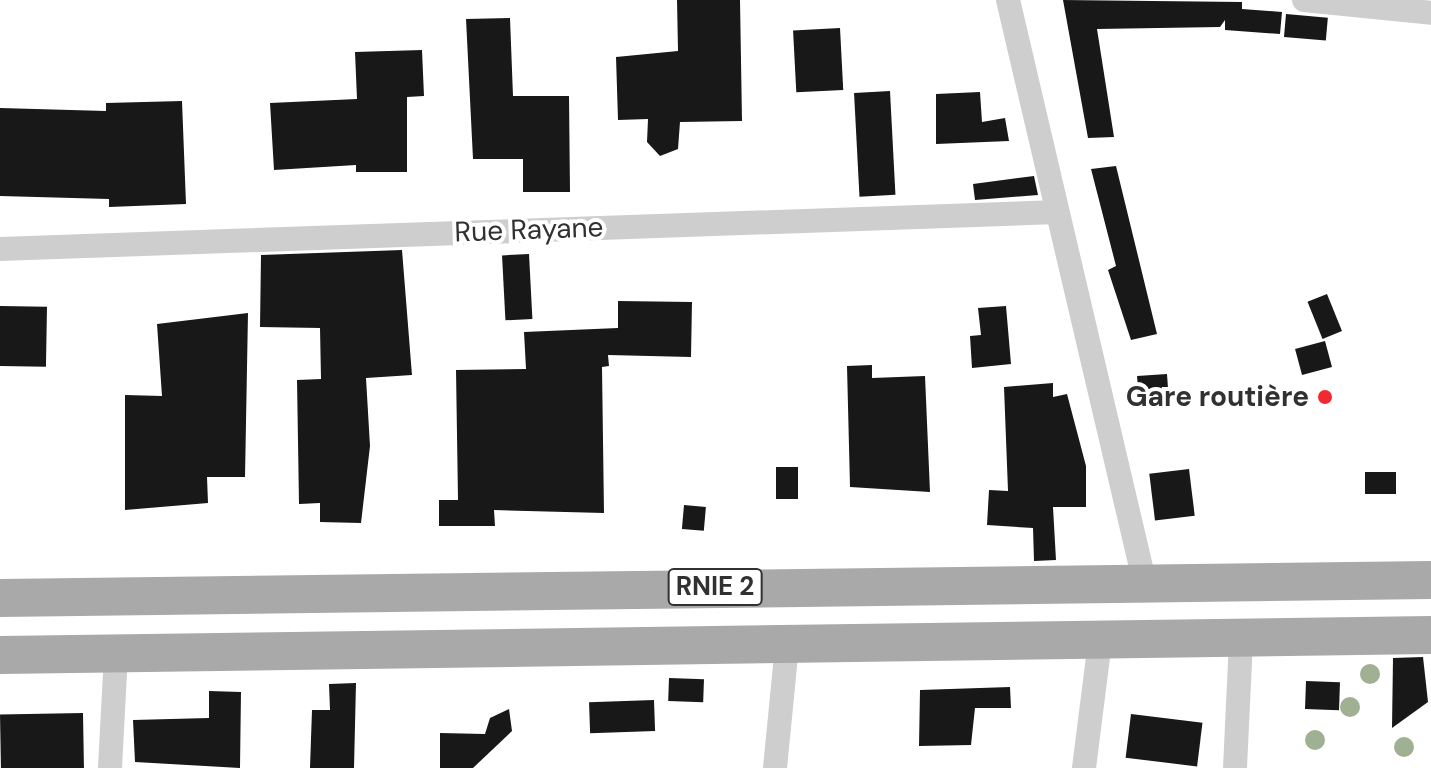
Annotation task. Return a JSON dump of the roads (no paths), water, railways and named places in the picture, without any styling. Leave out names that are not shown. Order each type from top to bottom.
[{"type":"main road","name":"RNIE 2","points":[[0,598],[1144,580],[1431,580]]},
{"type":"main road","name":"RNIE 2","points":[[0,655],[1431,635]]},
{"type":"street","points":[[1008,0],[1144,580]]},
{"type":"street","points":[[1304,0],[1431,13]]},
{"type":"street","name":"Rue Rayane","points":[[0,249],[1057,212]]},
{"type":"street","points":[[1235,768],[1241,639]]},
{"type":"street","points":[[1084,768],[1100,642]]},
{"type":"street","points":[[775,768],[787,646]]},
{"type":"street","points":[[110,768],[116,653]]},
{"type":"place","name":"Gare routière","points":[[1325,397]]}]
